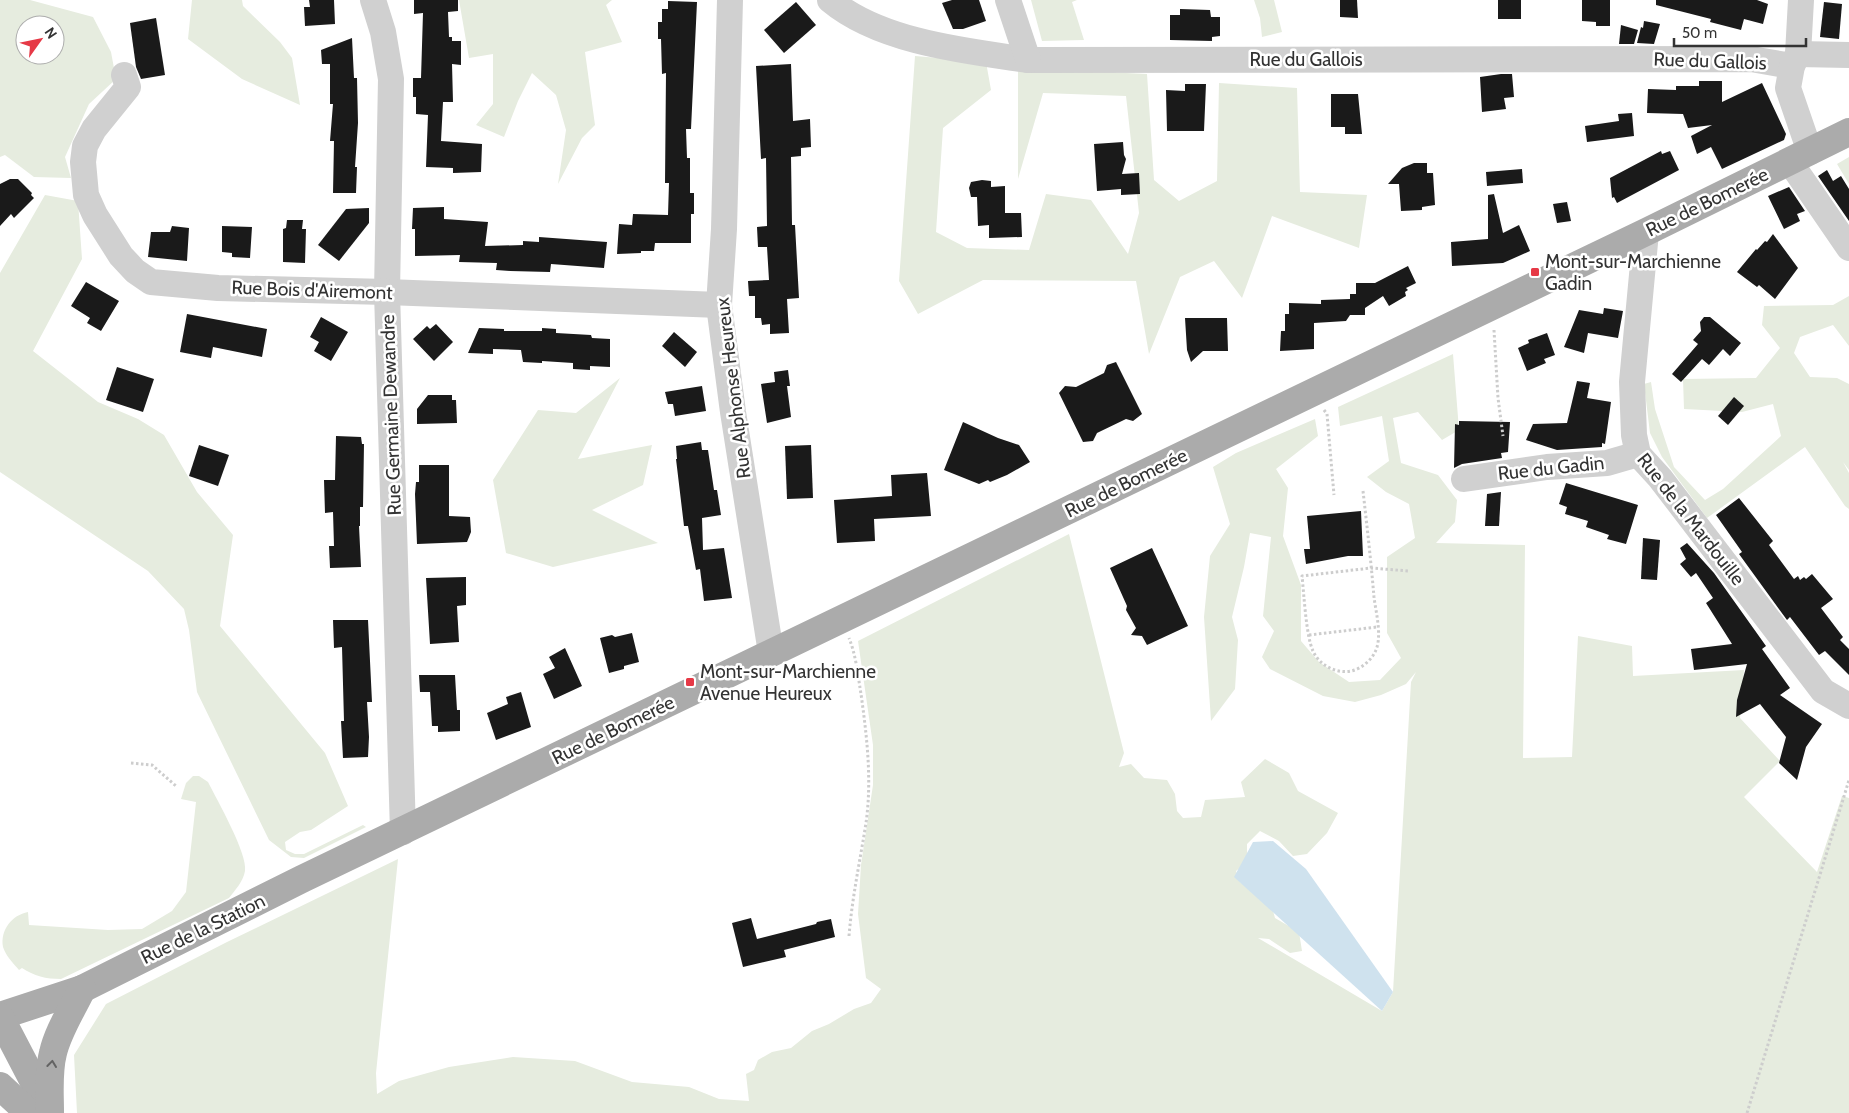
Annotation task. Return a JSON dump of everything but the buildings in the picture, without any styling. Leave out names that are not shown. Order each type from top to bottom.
[{"type":"main road","name":"Rue de Bomerée","points":[[403,832],[1646,232],[1849,132]]},
{"type":"main road","name":"Rue de la Station","points":[[0,1016],[82,989],[295,883],[403,832]]},
{"type":"main road","points":[[43,1113],[50,1081],[53,1053],[82,989]]},
{"type":"main road","points":[[0,1016],[43,1113]]},
{"type":"main road","points":[[0,1086],[43,1113]]},
{"type":"street","name":"Rue Germaine Dewandre","points":[[373,0],[383,32],[391,79],[387,292],[403,832]]},
{"type":"street","name":"Rue Alphonse Heureux","points":[[730,0],[724,229],[719,306],[732,412],[771,653]]},
{"type":"street","name":"Rue du Gallois","points":[[830,0],[844,12],[886,30],[953,49],[1028,60],[1795,60],[1849,56]]},
{"type":"street","points":[[1008,0],[1028,60]]},
{"type":"street","points":[[1801,0],[1795,60],[1788,88],[1800,157],[1849,248]]},
{"type":"street","name":"Rue Bois d'Airemont","points":[[124,75],[128,87],[94,129],[85,146],[83,162],[86,195],[95,215],[121,256],[135,271],[151,282],[218,288],[387,292],[719,306]]},
{"type":"street","name":"Rue de la Mardouille","points":[[1646,232],[1632,382],[1634,435],[1638,454],[1660,478],[1823,691],[1849,706]]},
{"type":"street","name":"Rue du Gadin","points":[[1464,479],[1547,467],[1608,464],[1638,454]]},
{"type":"path","points":[[1490,307],[1494,328],[1502,436]]},
{"type":"path","points":[[1313,393],[1327,414],[1334,495]]},
{"type":"path","points":[[1363,491],[1371,568],[1378,638],[1376,649],[1370,660],[1361,667],[1350,671],[1338,671],[1328,667],[1319,660],[1313,651],[1309,635],[1302,576],[1371,568],[1409,571]]},
{"type":"path","points":[[841,619],[851,643],[868,739],[866,822],[852,901],[849,936]]},
{"type":"path","points":[[1309,635],[1377,627]]},
{"type":"path","points":[[132,763],[152,765],[176,786]]},
{"type":"path","points":[[1747,1113],[1849,780]]},
{"type":"shaded area","points":[[0,0],[30,0],[93,17],[111,52],[116,79],[89,104],[65,157],[71,178],[34,177],[5,155],[0,157]]},
{"type":"shaded area","points":[[192,0],[242,0],[243,6],[280,42],[292,58],[300,105],[242,79],[188,39]]},
{"type":"shaded area","points":[[459,0],[612,0],[606,5],[622,42],[585,52],[595,125],[582,138],[558,184],[566,130],[556,95],[532,73],[518,101],[504,137],[476,125],[493,104],[493,54],[469,58]]},
{"type":"shaded area","points":[[1031,0],[1077,0],[1072,2],[1084,40],[1042,41]]},
{"type":"shaded area","points":[[1254,0],[1274,0],[1282,32],[1262,37],[1260,18]]},
{"type":"shaded area","points":[[915,56],[986,62],[991,90],[943,128],[936,232],[967,248],[1029,250],[1046,194],[1091,200],[1128,254],[1139,213],[1126,96],[1043,93],[1018,179],[1018,68],[1147,74],[1154,180],[1179,201],[1217,181],[1219,83],[1297,88],[1300,192],[1367,195],[1359,248],[1272,216],[1242,298],[1214,261],[1180,277],[1149,354],[1136,281],[983,280],[918,314],[899,281]]},
{"type":"shaded area","points":[[1849,157],[1849,184],[1837,164]]},
{"type":"shaded area","points":[[45,195],[78,201],[82,259],[33,351],[98,402],[138,419],[164,435],[197,492],[233,535],[220,626],[325,753],[348,806],[311,830],[300,832],[285,842],[286,850],[295,854],[304,854],[363,825],[366,827],[304,858],[291,857],[269,840],[197,692],[189,630],[184,609],[148,571],[0,472],[0,273]]},
{"type":"shaded area","points":[[1849,296],[1849,346],[1833,325],[1800,337],[1794,353],[1810,377],[1837,378],[1849,384],[1849,470],[1843,462],[1849,473],[1849,509],[1845,506],[1805,447],[1707,518],[1662,457],[1650,433],[1644,384],[1651,382],[1655,409],[1674,467],[1705,500],[1723,489],[1781,436],[1773,404],[1742,412],[1684,409],[1683,379],[1756,378],[1780,348],[1762,325],[1764,306],[1833,305]]},
{"type":"shaded area","points":[[1453,354],[1459,430],[1442,440],[1418,412],[1393,418],[1401,463],[1438,475],[1457,500],[1455,522],[1436,543],[1525,545],[1523,758],[1572,757],[1578,636],[1632,646],[1633,676],[1744,670],[1740,718],[1780,761],[1744,797],[1817,872],[1842,796],[1849,798],[1849,1113],[77,1113],[74,1055],[106,1004],[227,942],[398,859],[376,1073],[377,1094],[399,1081],[449,1067],[513,1057],[575,1061],[632,1082],[689,1087],[719,1099],[749,1101],[746,1074],[754,1070],[758,1060],[772,1052],[791,1048],[812,1031],[829,1024],[854,1009],[871,1003],[881,989],[866,978],[858,914],[861,865],[873,785],[873,745],[858,641],[1069,534],[1124,753],[1119,767],[1131,764],[1144,778],[1167,780],[1175,794],[1177,811],[1183,818],[1201,817],[1205,800],[1245,797],[1241,782],[1265,759],[1289,773],[1298,791],[1338,813],[1327,833],[1307,854],[1293,856],[1279,841],[1260,831],[1247,844],[1247,862],[1236,871],[1240,882],[1272,907],[1275,918],[1299,932],[1302,951],[1290,953],[1269,939],[1258,938],[1382,1011],[1393,992],[1411,682],[1416,672],[1406,684],[1381,695],[1355,702],[1323,696],[1270,669],[1262,657],[1274,631],[1263,616],[1271,537],[1250,533],[1232,617],[1238,640],[1235,689],[1211,721],[1204,617],[1210,556],[1230,524],[1213,467],[1236,453],[1315,419],[1318,436],[1276,469],[1288,488],[1283,536],[1301,585],[1301,641],[1319,662],[1349,682],[1380,680],[1401,658],[1387,633],[1387,557],[1415,538],[1409,504],[1386,492],[1367,477],[1389,461],[1382,416],[1340,426],[1338,407]]},
{"type":"shaded area","points":[[620,378],[578,459],[652,445],[643,485],[592,510],[658,543],[553,567],[506,553],[493,480],[538,410],[576,413]]},
{"type":"shaded area","points":[[193,776],[199,776],[208,782],[242,852],[245,863],[244,875],[229,898],[61,979],[40,976],[22,968],[19,970],[3,947],[3,935],[8,924],[22,914],[28,912],[29,925],[108,930],[142,929],[172,911],[186,892],[196,802],[181,799],[186,783]]},
{"type":"water","points":[[1273,841],[1306,869],[1393,992],[1382,1011],[1234,877],[1253,842]]},
{"type":"place","name":"Mont-sur-Marchienne Gadin","points":[[1535,272]]},
{"type":"place","name":"Mont-sur-Marchienne Avenue Heureux","points":[[690,682]]}]
